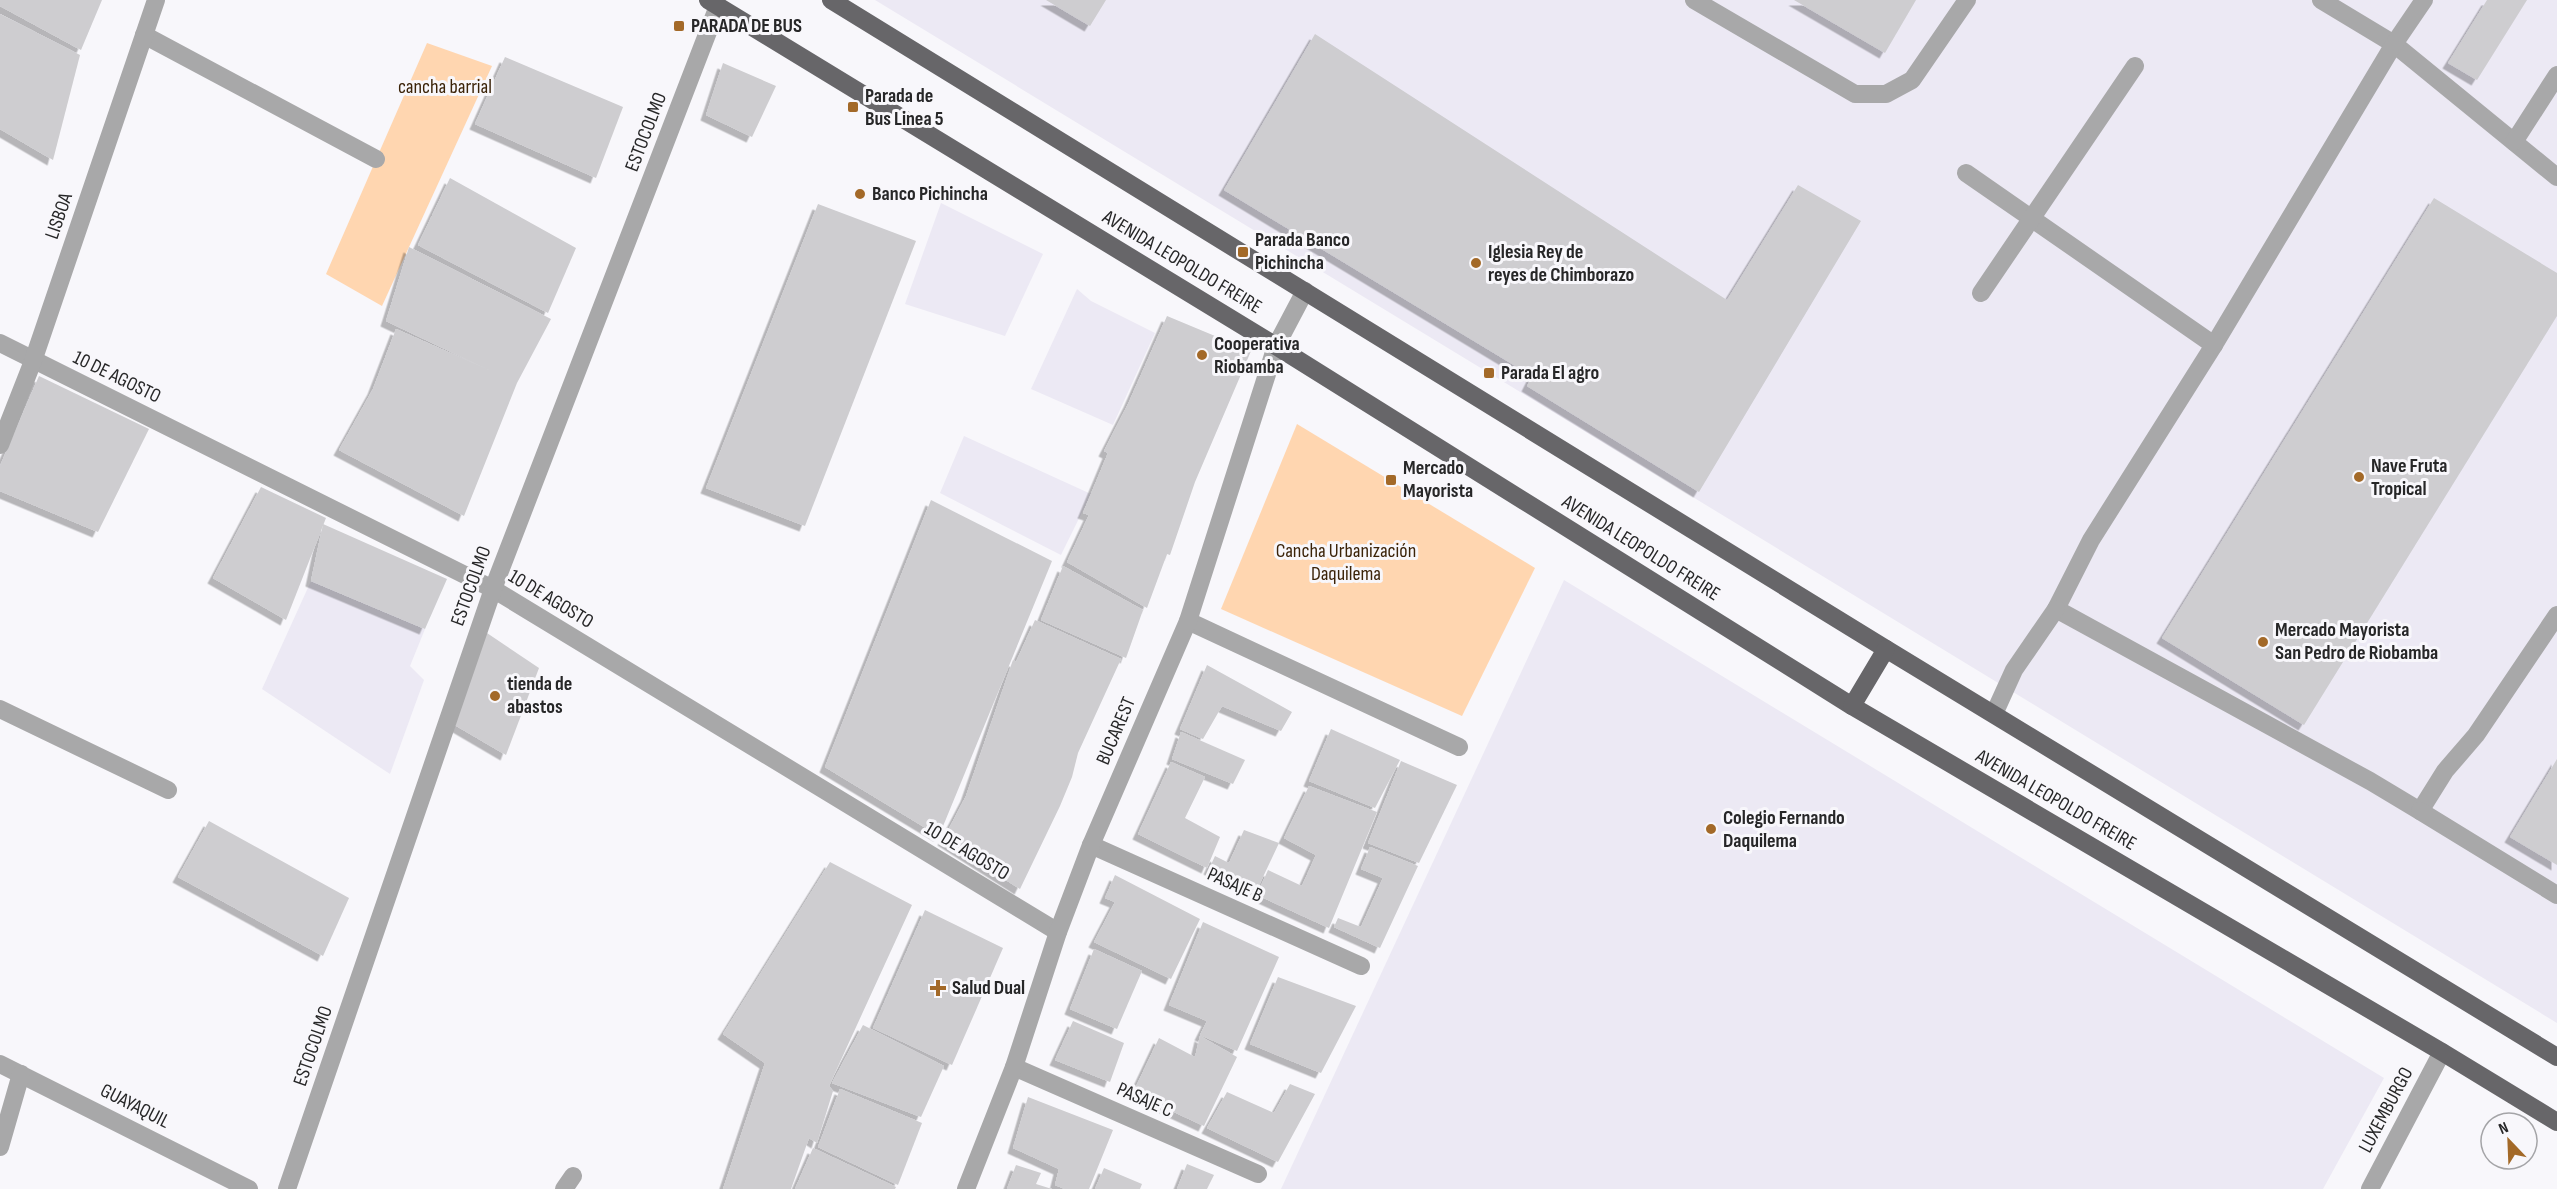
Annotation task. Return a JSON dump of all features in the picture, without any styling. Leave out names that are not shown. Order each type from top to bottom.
[{"type":"main road","name":"AVENIDA LEOPOLDO FREIRE","points":[[831,0],[2557,1057]]},
{"type":"main road","name":"AVENIDA LEOPOLDO FREIRE","points":[[713,3],[1276,345],[1852,706],[2442,1052],[2557,1122]]},
{"type":"main road","points":[[1852,706],[1886,648]]},
{"type":"street","name":"LISBOA","points":[[0,445],[33,361],[156,0]]},
{"type":"street","points":[[1694,0],[1855,94],[1886,94],[1912,80],[1967,0]]},
{"type":"street","points":[[2321,0],[2394,44],[2557,177]]},
{"type":"street","points":[[1994,714],[2014,670],[2056,609],[2091,540],[2214,345],[2394,44],[2424,0]]},
{"type":"street","name":"ESTOCOLMO","points":[[287,1189],[493,589],[713,3]]},
{"type":"street","points":[[144,35],[376,159]]},
{"type":"street","points":[[1981,293],[2135,66]]},
{"type":"street","points":[[2514,142],[2557,75]]},
{"type":"street","points":[[1966,173],[2214,345]]},
{"type":"street","name":"BUCAREST","points":[[966,1189],[1014,1067],[1058,932],[1091,845],[1188,621],[1276,345],[1305,291]]},
{"type":"street","name":"10 DE AGOSTO","points":[[0,343],[493,589],[1058,932]]},
{"type":"street","points":[[2056,609],[2360,775],[2557,896]]},
{"type":"street","points":[[2420,811],[2445,771],[2476,735],[2557,615]]},
{"type":"street","points":[[1188,621],[1459,747]]},
{"type":"street","points":[[0,709],[168,790]]},
{"type":"street","name":"PASAJE B","points":[[1091,845],[1361,966]]},
{"type":"street","name":"LUXEMBURGO","points":[[2370,1189],[2442,1052]]},
{"type":"street","name":"GUAYAQUIL","points":[[0,1064],[249,1189]]},
{"type":"street","name":"PASAJE C","points":[[1014,1067],[1258,1174]]},
{"type":"street","points":[[0,1148],[21,1074]]},
{"type":"shaded area","name":"Mercado Mayorista San Pedro de Riobamba","points":[[875,0],[2557,0],[2557,1023],[1489,373]]},
{"type":"shaded area","points":[[941,203],[1043,254],[1005,336],[905,304]]},
{"type":"shaded area","points":[[1077,289],[1091,301],[1155,333],[1113,425],[1031,389]]},
{"type":"shaded area","points":[[964,436],[1091,494],[1061,555],[940,493]]},
{"type":"shaded area","name":"Colegio Fernando Daquilema","points":[[1564,580],[2384,1078],[2323,1189],[1281,1189]]},
{"type":"shaded area","points":[[311,581],[425,629],[410,666],[424,680],[390,774],[262,689]]},
{"type":"green space","name":"cancha barrial","points":[[427,43],[492,66],[382,306],[326,274]]},
{"type":"green space","name":"Cancha Urbanización Daquilema","points":[[1297,424],[1535,568],[1462,716],[1221,609]]},
{"type":"building","points":[[0,0],[102,0],[81,50],[0,6]]},
{"type":"building","points":[[1046,0],[1106,0],[1090,26]]},
{"type":"building","points":[[1794,0],[1916,0],[1885,53]]},
{"type":"building","points":[[2487,0],[2527,0],[2477,80],[2448,63]]},
{"type":"building","points":[[0,14],[80,55],[53,160],[0,129]]},
{"type":"building","points":[[1315,34],[1727,300],[1798,185],[1861,221],[1699,492],[1527,386],[1532,376],[1224,190]]},
{"type":"building","points":[[505,57],[623,107],[596,178],[475,124]]},
{"type":"building","points":[[723,63],[776,86],[752,137],[706,115]]},
{"type":"building","points":[[450,178],[576,248],[548,313],[418,245]]},
{"type":"building","name":"Nave Fruta Tropical","points":[[2434,198],[2557,273],[2557,316],[2304,725],[2162,638]]},
{"type":"building","points":[[818,204],[916,241],[805,526],[706,488]]},
{"type":"building","points":[[409,247],[551,319],[517,383],[464,516],[339,450],[373,389],[396,329],[489,370],[386,321]]},
{"type":"building","points":[[1167,316],[1251,351],[1195,482],[1170,555],[1167,554],[1147,608],[1067,562],[1089,515],[1083,513],[1108,453],[1104,451],[1129,402]]},
{"type":"building","points":[[39,376],[149,429],[98,532],[0,491],[0,466]]},
{"type":"building","points":[[261,487],[326,518],[286,620],[213,578]]},
{"type":"building","points":[[931,500],[1052,561],[939,836],[825,767]]},
{"type":"building","points":[[323,524],[447,579],[425,629],[311,581]]},
{"type":"building","points":[[1063,566],[1143,610],[1126,658],[1041,620]]},
{"type":"building","points":[[1035,620],[1121,659],[1078,753],[1072,777],[1060,806],[1020,889],[943,840],[966,796],[1013,660],[1016,662]]},
{"type":"building","name":"tienda de abastos","points":[[484,631],[539,668],[506,755],[453,724]]},
{"type":"building","points":[[1207,665],[1292,712],[1281,731],[1222,706],[1203,739],[1180,729]]},
{"type":"building","points":[[1331,729],[1400,760],[1375,808],[1309,781]]},
{"type":"building","points":[[1181,732],[1245,760],[1233,784],[1172,759]]},
{"type":"building","points":[[2557,759],[2557,865],[2510,837]]},
{"type":"building","points":[[1401,761],[1457,785],[1419,863],[1368,843]]},
{"type":"building","points":[[1171,762],[1205,777],[1185,818],[1220,837],[1207,868],[1138,834]]},
{"type":"building","points":[[1309,786],[1377,812],[1329,928],[1257,895],[1268,870],[1302,886],[1316,855],[1284,838]]},
{"type":"building","points":[[209,821],[349,898],[323,956],[178,877]]},
{"type":"building","points":[[1244,830],[1279,843],[1255,894],[1209,869],[1215,856],[1229,863]]},
{"type":"building","points":[[1370,847],[1418,866],[1380,948],[1334,927],[1338,918],[1361,927],[1383,878],[1361,869]]},
{"type":"building","points":[[830,862],[912,905],[829,1086],[833,1091],[817,1143],[809,1138],[791,1189],[723,1189],[765,1063],[723,1034]]},
{"type":"building","points":[[1115,875],[1200,919],[1171,979],[1094,942],[1115,902],[1105,898]]},
{"type":"building","name":"Salud Dual","points":[[925,910],[1003,948],[952,1065],[873,1028]]},
{"type":"building","points":[[1203,922],[1279,957],[1237,1051],[1200,1035],[1207,1021],[1169,1005]]},
{"type":"building","points":[[1094,949],[1142,971],[1117,1029],[1070,1009]]},
{"type":"building","points":[[1278,977],[1356,1006],[1321,1073],[1250,1044]]},
{"type":"building","points":[[1073,1021],[1124,1043],[1110,1082],[1055,1060]]},
{"type":"building","points":[[863,1025],[944,1066],[921,1117],[832,1083]]},
{"type":"building","points":[[1200,1036],[1237,1057],[1204,1126],[1133,1093],[1159,1038],[1195,1057]]},
{"type":"building","points":[[1290,1084],[1315,1094],[1278,1162],[1207,1128],[1227,1092],[1274,1113]]},
{"type":"building","points":[[840,1089],[922,1123],[898,1185],[818,1147]]},
{"type":"building","points":[[1028,1097],[1113,1130],[1089,1189],[1065,1189],[1055,1185],[1059,1169],[1013,1148]]},
{"type":"building","points":[[813,1148],[896,1187],[895,1189],[795,1189]]},
{"type":"building","points":[[1187,1164],[1214,1175],[1207,1189],[1177,1189]]},
{"type":"building","points":[[1016,1165],[1041,1173],[1036,1184],[1052,1189],[1007,1189]]},
{"type":"building","points":[[1104,1168],[1142,1184],[1140,1189],[1095,1189]]},
{"type":"place","name":"PARADA DE BUS","points":[[679,26]]},
{"type":"place","name":"Parada de Bus Linea 5","points":[[853,107]]},
{"type":"place","name":"Banco Pichincha","points":[[860,194]]},
{"type":"place","name":"Parada Banco Pichincha","points":[[1243,252]]},
{"type":"place","name":"Iglesia Rey de reyes de Chimborazo","points":[[1476,263]]},
{"type":"place","name":"Cooperativa Riobamba","points":[[1202,355]]},
{"type":"place","name":"Parada El agro","points":[[1489,373]]},
{"type":"place","name":"Nave Fruta Tropical","points":[[2359,477]]},
{"type":"place","name":"Mercado Mayorista","points":[[1391,480]]},
{"type":"place","name":"Mercado Mayorista San Pedro de Riobamba","points":[[2263,642]]},
{"type":"place","name":"tienda de abastos","points":[[495,696]]},
{"type":"place","name":"Colegio Fernando Daquilema","points":[[1711,829]]},
{"type":"place","name":"Salud Dual","points":[[938,988]]}]
